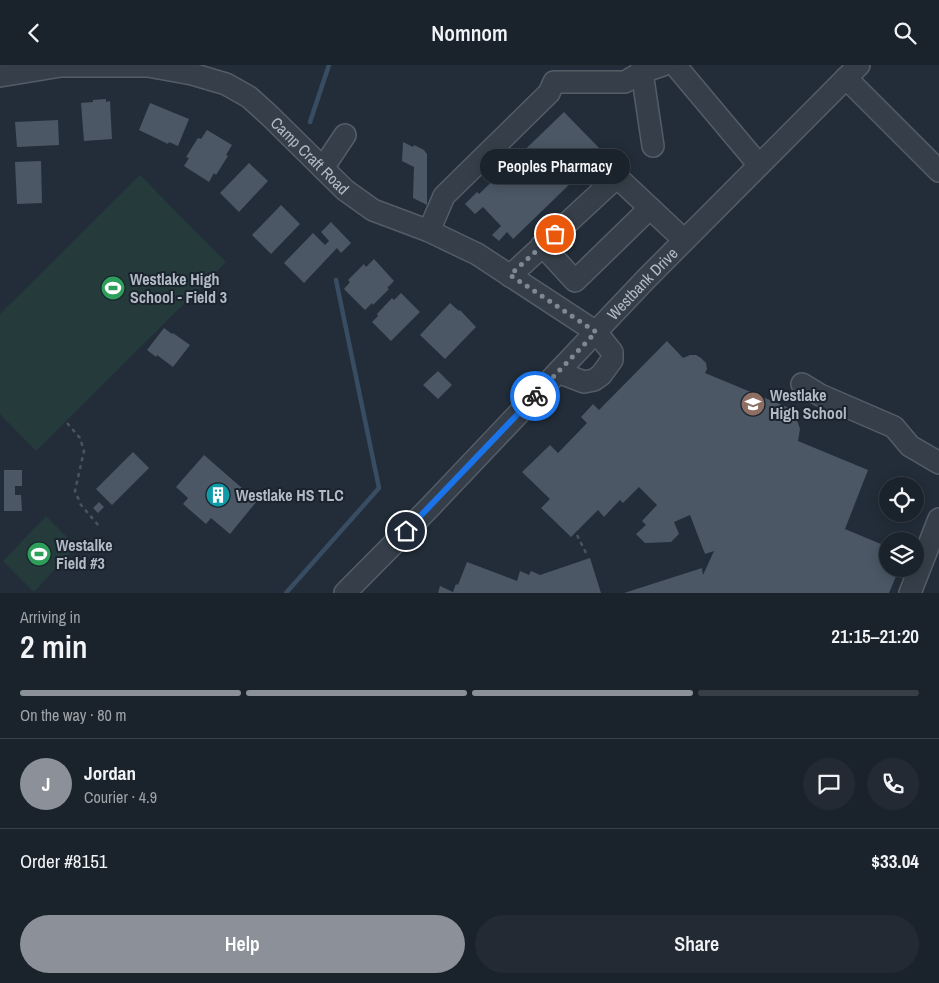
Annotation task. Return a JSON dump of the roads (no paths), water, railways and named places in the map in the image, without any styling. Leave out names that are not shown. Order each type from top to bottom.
[{"type":"street","points":[[429,231],[444,196],[549,93],[554,82],[626,82],[642,68],[663,65]]},
{"type":"street","points":[[674,65],[759,165]]},
{"type":"street","name":"Camp Craft Road","points":[[0,76],[61,66],[148,66],[192,74],[226,84],[249,97],[345,190],[373,210],[429,231],[477,254],[596,332],[612,352],[612,360],[602,375],[594,380],[584,382],[558,372]]},
{"type":"street","points":[[642,68],[653,146]]},
{"type":"street","points":[[852,71],[939,171]]},
{"type":"street","name":"Westbank Drive","points":[[345,593],[431,506],[684,240],[852,71]]},
{"type":"street","points":[[323,168],[345,135]]},
{"type":"street","points":[[510,275],[617,177],[684,240]]},
{"type":"street","points":[[542,245],[576,281],[650,208]]},
{"type":"street","points":[[802,384],[820,395],[894,427],[910,446],[939,463]]},
{"type":"street","points":[[910,593],[939,519]]},
{"type":"waterway","points":[[310,122],[329,65]]},
{"type":"waterway","points":[[286,593],[379,488],[336,280]]},
{"type":"place","name":"Peoples Pharmacy","points":[[555,234]]},
{"type":"place","name":"Westlake High School - Field 3","points":[[113,288]]},
{"type":"place","name":"Westlake High School","points":[[753,404]]},
{"type":"place","name":"Westlake HS TLC","points":[[218,495]]},
{"type":"place","name":"Westalke Field #3","points":[[39,554]]}]
